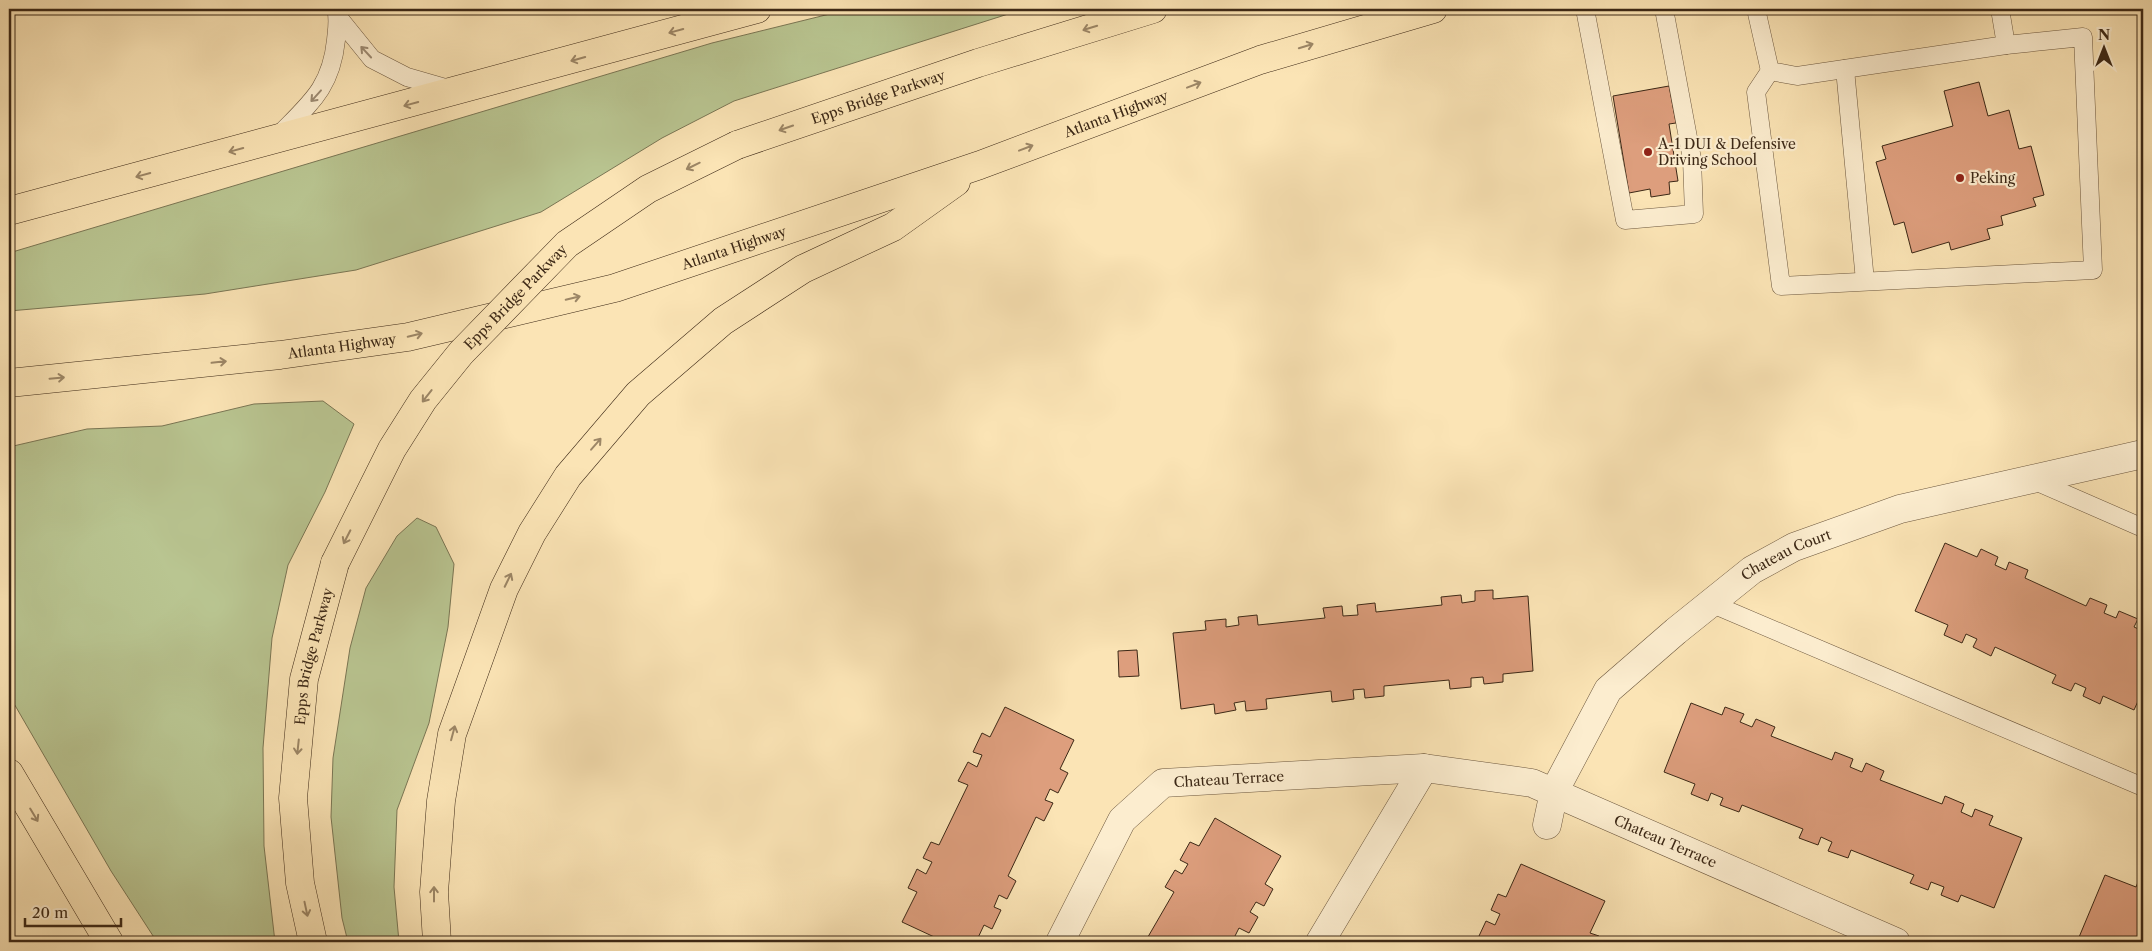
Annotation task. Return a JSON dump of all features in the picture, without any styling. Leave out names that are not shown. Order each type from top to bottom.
[{"type":"main road","points":[[9,211],[458,91],[717,15],[757,9]]},
{"type":"main road","name":"Epps Bridge Parkway","points":[[313,942],[300,883],[293,798],[304,679],[335,563],[392,449],[424,400],[461,353],[567,244],[648,189],[737,145],[978,63],[1153,9]]},
{"type":"main road","name":"Atlanta Highway","points":[[9,383],[270,356],[408,337],[615,288],[980,165],[1260,60],[1433,9]]},
{"type":"main road","points":[[437,942],[434,892],[441,801],[452,734],[504,589],[532,533],[568,476],[638,394],[723,321],[803,269],[893,227],[980,165]]},
{"type":"main road","points":[[9,774],[109,942]]},
{"type":"street","name":"Chateau Court","points":[[1547,825],[1554,792],[1608,690],[1710,602],[1752,570],[1794,547],[1900,509],[2030,478],[2143,454]]},
{"type":"street","name":"Chateau Terrace","points":[[1060,942],[1122,820],[1163,783],[1424,768],[1532,783],[1896,942]]},
{"type":"street","points":[[1320,942],[1424,768]]},
{"type":"lane","points":[[1586,9],[1625,220],[1694,214],[1692,159],[1664,9]]},
{"type":"lane","points":[[1756,9],[1770,71],[1756,92],[1781,286],[2093,270],[2083,37],[1797,76],[1770,71]]},
{"type":"lane","points":[[2000,9],[2006,46]]},
{"type":"lane","points":[[337,13],[372,59],[407,77],[458,91]]},
{"type":"lane","points":[[275,139],[323,88],[333,66],[337,13]]},
{"type":"lane","points":[[1845,69],[1865,281]]},
{"type":"lane","points":[[2030,478],[2143,528]]},
{"type":"lane","points":[[1710,602],[2143,788]]},
{"type":"green space","points":[[850,9],[1024,9],[734,101],[662,138],[541,212],[356,270],[205,294],[9,311],[9,253],[712,43]]},
{"type":"green space","points":[[323,401],[354,424],[325,492],[288,565],[272,638],[263,748],[264,846],[275,942],[157,942],[111,871],[9,695],[9,447],[87,429],[162,426],[254,404]]},
{"type":"green space","points":[[417,518],[436,527],[454,564],[448,627],[429,723],[397,810],[394,887],[399,942],[348,942],[342,918],[331,817],[333,758],[350,648],[366,588],[397,536]]},
{"type":"building","name":"Peking","points":[[1979,82],[1988,116],[2009,110],[2019,149],[2031,146],[2044,195],[2033,198],[2036,206],[2001,216],[2003,225],[1987,229],[1990,239],[1951,250],[1949,242],[1912,253],[1904,222],[1894,225],[1876,162],[1886,159],[1882,146],[1953,126],[1944,91]]},
{"type":"building","name":"A-1 DUI & Defensive Driving School","points":[[1669,86],[1676,123],[1669,124],[1678,181],[1669,182],[1670,194],[1651,197],[1650,189],[1629,193],[1613,96]]},
{"type":"building","points":[[1945,543],[1977,557],[1981,549],[1998,557],[1995,565],[2006,570],[2009,562],[2028,570],[2025,578],[2086,606],[2090,598],[2107,605],[2104,613],[2116,618],[2119,611],[2138,619],[2134,627],[2143,631],[2143,690],[2134,710],[2103,696],[2100,704],[2083,696],[2086,688],[2075,683],[2071,691],[2052,683],[2056,675],[1995,647],[1991,656],[1973,647],[1977,639],[1966,634],[1962,643],[1944,635],[1948,625],[1915,611]]},
{"type":"building","points":[[1493,590],[1493,599],[1528,596],[1533,671],[1503,674],[1503,682],[1484,684],[1483,677],[1471,678],[1471,687],[1450,689],[1449,680],[1384,686],[1384,696],[1365,698],[1364,689],[1353,690],[1354,699],[1332,702],[1331,691],[1266,699],[1267,709],[1246,711],[1245,701],[1234,703],[1236,710],[1215,714],[1214,704],[1181,709],[1173,633],[1206,630],[1205,621],[1226,619],[1226,627],[1239,625],[1238,617],[1257,615],[1258,625],[1325,618],[1323,608],[1342,606],[1343,616],[1358,615],[1357,605],[1375,603],[1376,612],[1442,605],[1441,597],[1461,595],[1462,603],[1475,601],[1475,591]]},
{"type":"building","points":[[1137,650],[1139,676],[1119,677],[1118,651]]},
{"type":"building","points":[[1691,703],[1722,715],[1725,707],[1744,714],[1740,722],[1752,727],[1756,719],[1775,727],[1771,736],[1832,760],[1835,752],[1853,759],[1850,767],[1862,772],[1866,763],[1884,771],[1880,780],[1942,804],[1945,796],[1964,804],[1961,812],[1972,817],[1975,809],[1993,816],[1989,825],[2022,838],[1994,908],[1961,895],[1958,902],[1941,895],[1944,887],[1931,882],[1928,890],[1910,883],[1914,875],[1851,850],[1848,858],[1828,851],[1832,842],[1821,837],[1818,845],[1799,838],[1803,829],[1742,805],[1739,812],[1720,805],[1723,798],[1711,793],[1708,801],[1691,794],[1695,784],[1664,772]]},
{"type":"building","points":[[1005,707],[1074,740],[1060,769],[1068,773],[1058,793],[1050,789],[1045,800],[1053,803],[1044,821],[1036,817],[1008,876],[1016,881],[1007,899],[999,895],[994,907],[1001,910],[992,929],[984,925],[976,942],[945,942],[902,922],[917,892],[908,888],[917,869],[926,874],[932,862],[923,858],[931,842],[939,845],[968,785],[958,781],[968,762],[977,767],[982,755],[973,752],[982,733],[990,737]]},
{"type":"building","points":[[1215,818],[1281,856],[1265,884],[1273,889],[1264,906],[1256,902],[1250,912],[1258,917],[1249,933],[1239,928],[1232,942],[1145,942],[1174,892],[1165,887],[1175,870],[1182,874],[1188,864],[1180,860],[1190,842],[1199,846]]},
{"type":"building","points":[[1521,864],[1605,901],[1590,933],[1599,936],[1597,942],[1486,942],[1487,940],[1479,936],[1486,921],[1495,925],[1500,914],[1491,910],[1498,894],[1506,897]]},
{"type":"building","points":[[2105,875],[2136,887],[2140,877],[2143,879],[2143,942],[2077,942]]},
{"type":"place","name":"A-1 DUI & Defensive Driving School","points":[[1648,152]]},
{"type":"place","name":"Peking","points":[[1960,178]]}]
